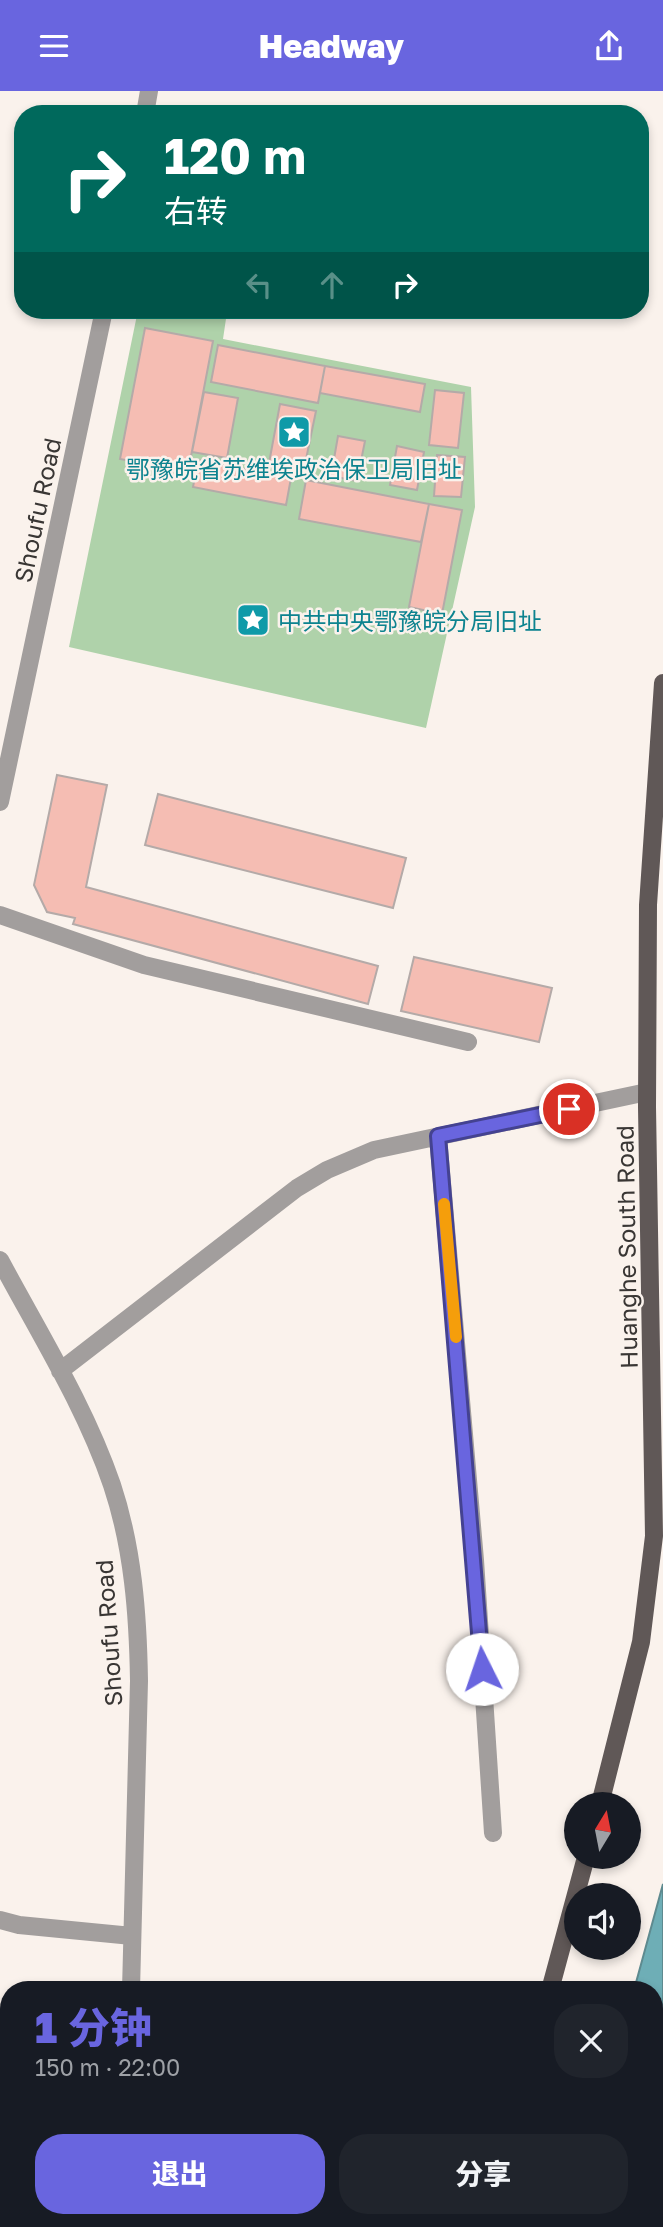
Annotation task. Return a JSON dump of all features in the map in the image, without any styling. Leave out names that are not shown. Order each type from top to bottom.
[{"type":"main road","name":"Huanghe South Road","points":[[603,1792],[641,1643],[654,1536],[647,1092],[648,905],[663,683]]},
{"type":"main road","points":[[552,1981],[583,1869]]},
{"type":"street","name":"Shoufu Road","points":[[0,802],[102,319]]},
{"type":"street","points":[[0,915],[144,965],[468,1042]]},
{"type":"street","points":[[60,1371],[317,1176],[374,1150],[647,1092]]},
{"type":"street","points":[[438,1136],[475,1560],[493,1833]]},
{"type":"street","name":"Shoufu Road","points":[[0,1260],[86,1420],[113,1486],[135,1588],[139,1681],[131,1981]]},
{"type":"street","points":[[0,1920],[19,1925],[132,1936]]},
{"type":"green space","points":[[136,319],[226,319],[223,339],[471,387],[475,507],[426,728],[69,647]]},
{"type":"water","points":[[663,1884],[663,1981],[636,1981]]},
{"type":"building","points":[[145,328],[213,341],[188,472],[120,459]]},
{"type":"building","points":[[218,345],[325,366],[318,403],[211,382]]},
{"type":"building","points":[[325,366],[425,384],[420,412],[320,393]]},
{"type":"building","points":[[435,390],[464,393],[458,448],[429,445]]},
{"type":"building","points":[[204,392],[238,398],[227,458],[192,452]]},
{"type":"building","points":[[280,404],[316,411],[304,469],[269,463]]},
{"type":"building","points":[[338,436],[365,441],[357,481],[331,476]]},
{"type":"building","points":[[397,446],[424,452],[417,490],[390,485]]},
{"type":"building","points":[[437,455],[465,457],[461,497],[434,496]]},
{"type":"building","points":[[198,460],[291,478],[286,505],[193,487]]},
{"type":"building","points":[[306,480],[429,504],[421,542],[299,519]]},
{"type":"building","points":[[429,504],[462,510],[442,614],[409,607]]},
{"type":"building","points":[[57,775],[107,785],[86,887],[378,966],[368,1004],[73,924],[75,918],[47,912],[34,885]]},
{"type":"building","points":[[158,794],[406,858],[393,908],[145,845]]},
{"type":"building","points":[[414,957],[552,988],[539,1042],[401,1011]]},
{"type":"slow traffic","points":[[444,1204],[456,1337]]},
{"type":"place","name":"鄂豫皖省苏维埃政治保卫局旧址","points":[[294,432]]},
{"type":"place","name":"中共中央鄂豫皖分局旧址","points":[[253,620]]},
{"type":"route","points":[[482,1669],[438,1136],[569,1109]]}]
